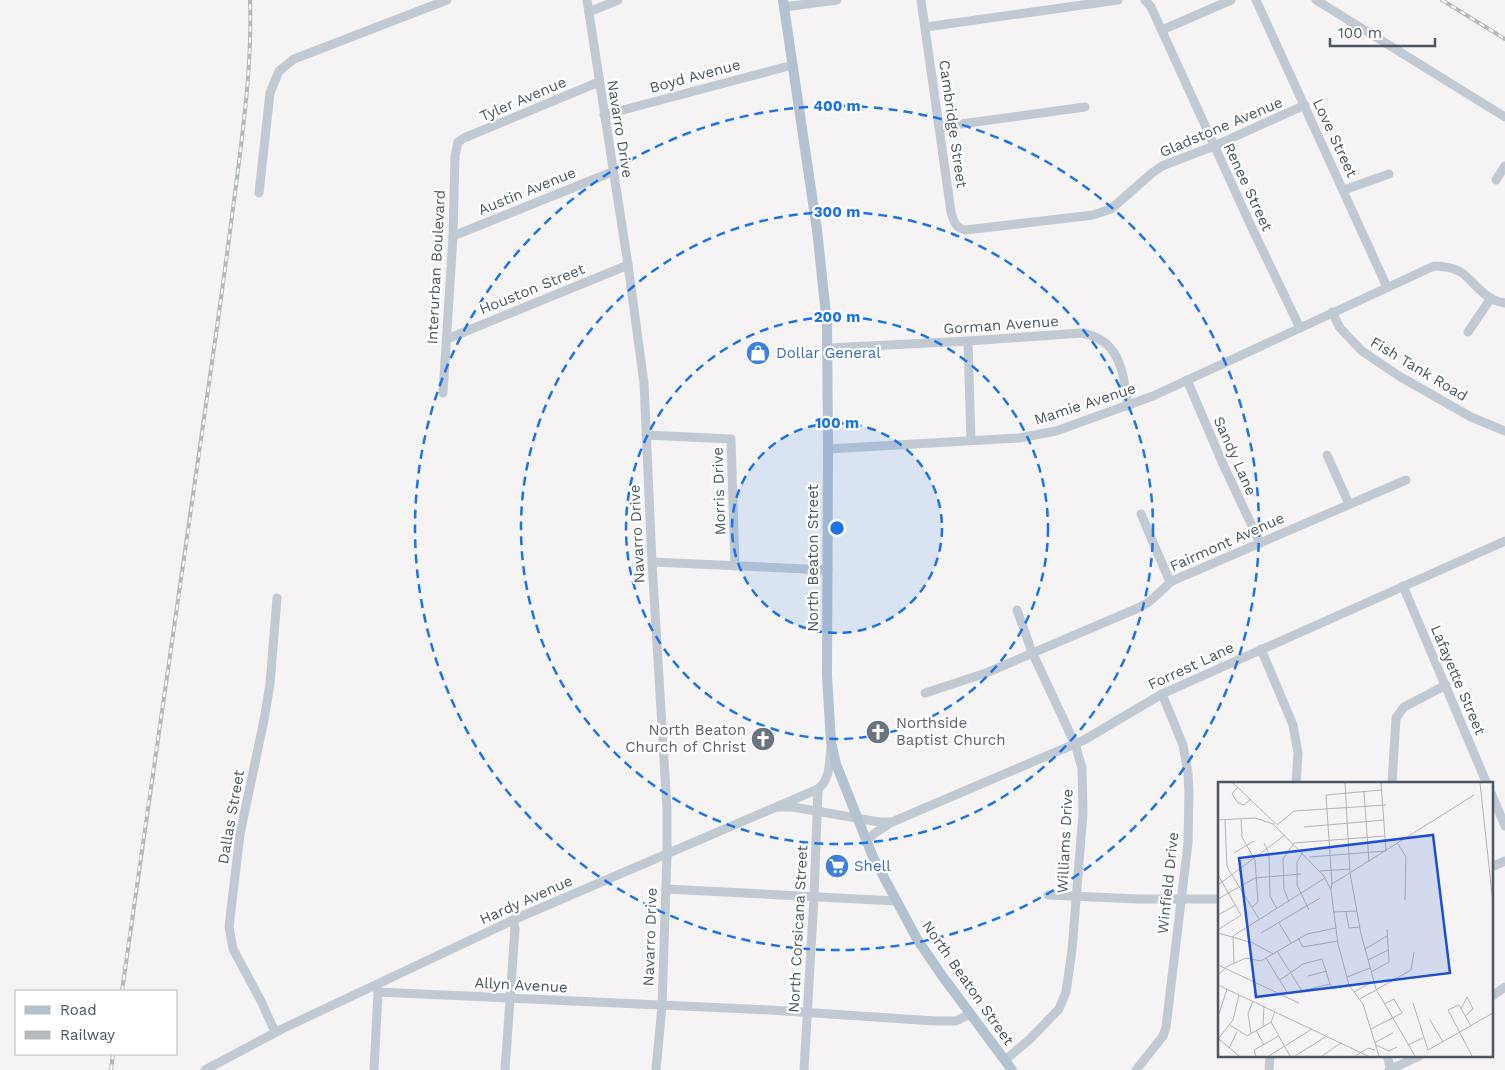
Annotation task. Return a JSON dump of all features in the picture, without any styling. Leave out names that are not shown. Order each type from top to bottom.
[{"type":"main road","name":"North Beaton Street","points":[[784,4],[825,297],[828,348],[827,676],[831,742],[836,764],[857,820],[896,901],[917,939],[1012,1070]]},
{"type":"street","points":[[259,193],[270,94],[279,71],[294,60],[447,0]]},
{"type":"street","name":"Navarro Drive","points":[[587,0],[612,172],[628,265],[644,383],[652,562],[667,809],[662,1006],[656,1070]]},
{"type":"street","points":[[589,12],[618,0]]},
{"type":"street","points":[[784,4],[837,0]]},
{"type":"street","name":"Cambridge Street","points":[[921,0],[951,212],[955,224]]},
{"type":"street","points":[[926,27],[1118,0]]},
{"type":"street","name":"Renee Street","points":[[1145,0],[1151,7],[1162,30],[1214,146],[1300,328]]},
{"type":"street","points":[[1162,30],[1231,0]]},
{"type":"street","name":"Love Street","points":[[1256,0],[1387,287]]},
{"type":"street","points":[[1316,0],[1505,117]]},
{"type":"street","name":"Boyd Avenue","points":[[604,114],[793,65]]},
{"type":"street","name":"Tyler Avenue","points":[[458,142],[599,82]]},
{"type":"street","name":"Gladstone Avenue","points":[[955,224],[960,229],[966,230],[1093,215],[1111,209],[1162,166],[1214,146],[1305,105]]},
{"type":"street","points":[[939,127],[1085,107]]},
{"type":"street","name":"Interurban Boulevard","points":[[444,393],[453,236],[455,156],[458,142]]},
{"type":"street","points":[[1496,180],[1505,166]]},
{"type":"street","name":"Austin Avenue","points":[[453,236],[612,172]]},
{"type":"street","points":[[1344,190],[1389,174]]},
{"type":"street","name":"Houston Street","points":[[447,339],[628,265]]},
{"type":"street","name":"Mamie Avenue","points":[[828,449],[1019,438],[1056,431],[1128,406],[1434,266],[1456,269],[1491,298],[1505,303]]},
{"type":"street","points":[[1468,332],[1491,298]]},
{"type":"street","name":"Fish Tank Road","points":[[1332,312],[1340,328],[1362,351],[1399,376],[1471,417],[1505,432]]},
{"type":"street","name":"Gorman Avenue","points":[[828,348],[1082,333],[1095,335],[1112,349],[1121,365],[1128,406]]},
{"type":"street","points":[[968,341],[972,440]]},
{"type":"street","name":"Sandy Lane","points":[[1187,380],[1222,462],[1260,543]]},
{"type":"street","name":"Morris Drive","points":[[646,435],[732,439],[736,566]]},
{"type":"street","points":[[1327,455],[1349,504]]},
{"type":"street","name":"Fairmont Avenue","points":[[925,693],[986,673],[1138,608],[1149,602],[1170,582],[1406,480]]},
{"type":"street","points":[[1141,514],[1170,582]]},
{"type":"street","name":"Forrest Lane","points":[[866,841],[892,822],[1075,744],[1162,694],[1505,541]]},
{"type":"street","points":[[652,562],[828,570]]},
{"type":"street","name":"Lafayette Street","points":[[1403,586],[1486,782]]},
{"type":"street","name":"Dallas Street","points":[[275,1032],[262,1001],[234,949],[229,927],[240,834],[270,684],[277,598]]},
{"type":"street","name":"Williams Drive","points":[[1004,1060],[1030,1039],[1058,1010],[1066,992],[1072,950],[1083,813],[1082,768],[1075,744],[1032,652],[1017,610]]},
{"type":"street","points":[[1261,649],[1293,725],[1298,753],[1296,782]]},
{"type":"street","points":[[1392,782],[1396,718],[1404,707],[1446,685]]},
{"type":"street","name":"Winfield Drive","points":[[1136,1070],[1163,1036],[1166,1027],[1188,843],[1188,773],[1182,744],[1162,694]]},
{"type":"street","points":[[818,789],[828,775],[831,742]]},
{"type":"street","name":"Hardy Avenue","points":[[205,1070],[275,1032],[376,988],[513,920],[818,789]]},
{"type":"street","name":"North Corsicana Street","points":[[804,1070],[818,789]]},
{"type":"street","points":[[1492,795],[1505,826]]},
{"type":"street","name":"Forrest Lane","points":[[776,807],[793,807],[857,820],[892,822]]},
{"type":"street","points":[[1492,867],[1505,861]]},
{"type":"street","points":[[666,890],[896,901]]},
{"type":"street","points":[[1048,895],[1218,899]]},
{"type":"street","points":[[505,1070],[515,929],[513,920]]},
{"type":"street","points":[[1492,996],[1505,987]]},
{"type":"street","points":[[374,1070],[376,988]]},
{"type":"street","name":"Allyn Avenue","points":[[376,988],[662,1006],[949,1021],[956,1021],[970,1014]]},
{"type":"street","points":[[1391,1070],[1414,1058]]},
{"type":"railway","points":[[122,990],[238,170],[249,64],[250,0]]},
{"type":"railway","points":[[1442,0],[1505,39]]},
{"type":"railway","points":[[111,1070],[113,1055]]},
{"type":"place","name":"Dollar General","points":[[758,353]]},
{"type":"place","name":"Northside Baptist Church","points":[[878,732]]},
{"type":"place","name":"North Beaton Church of Christ","points":[[763,739]]},
{"type":"place","name":"Shell","points":[[837,866]]}]
